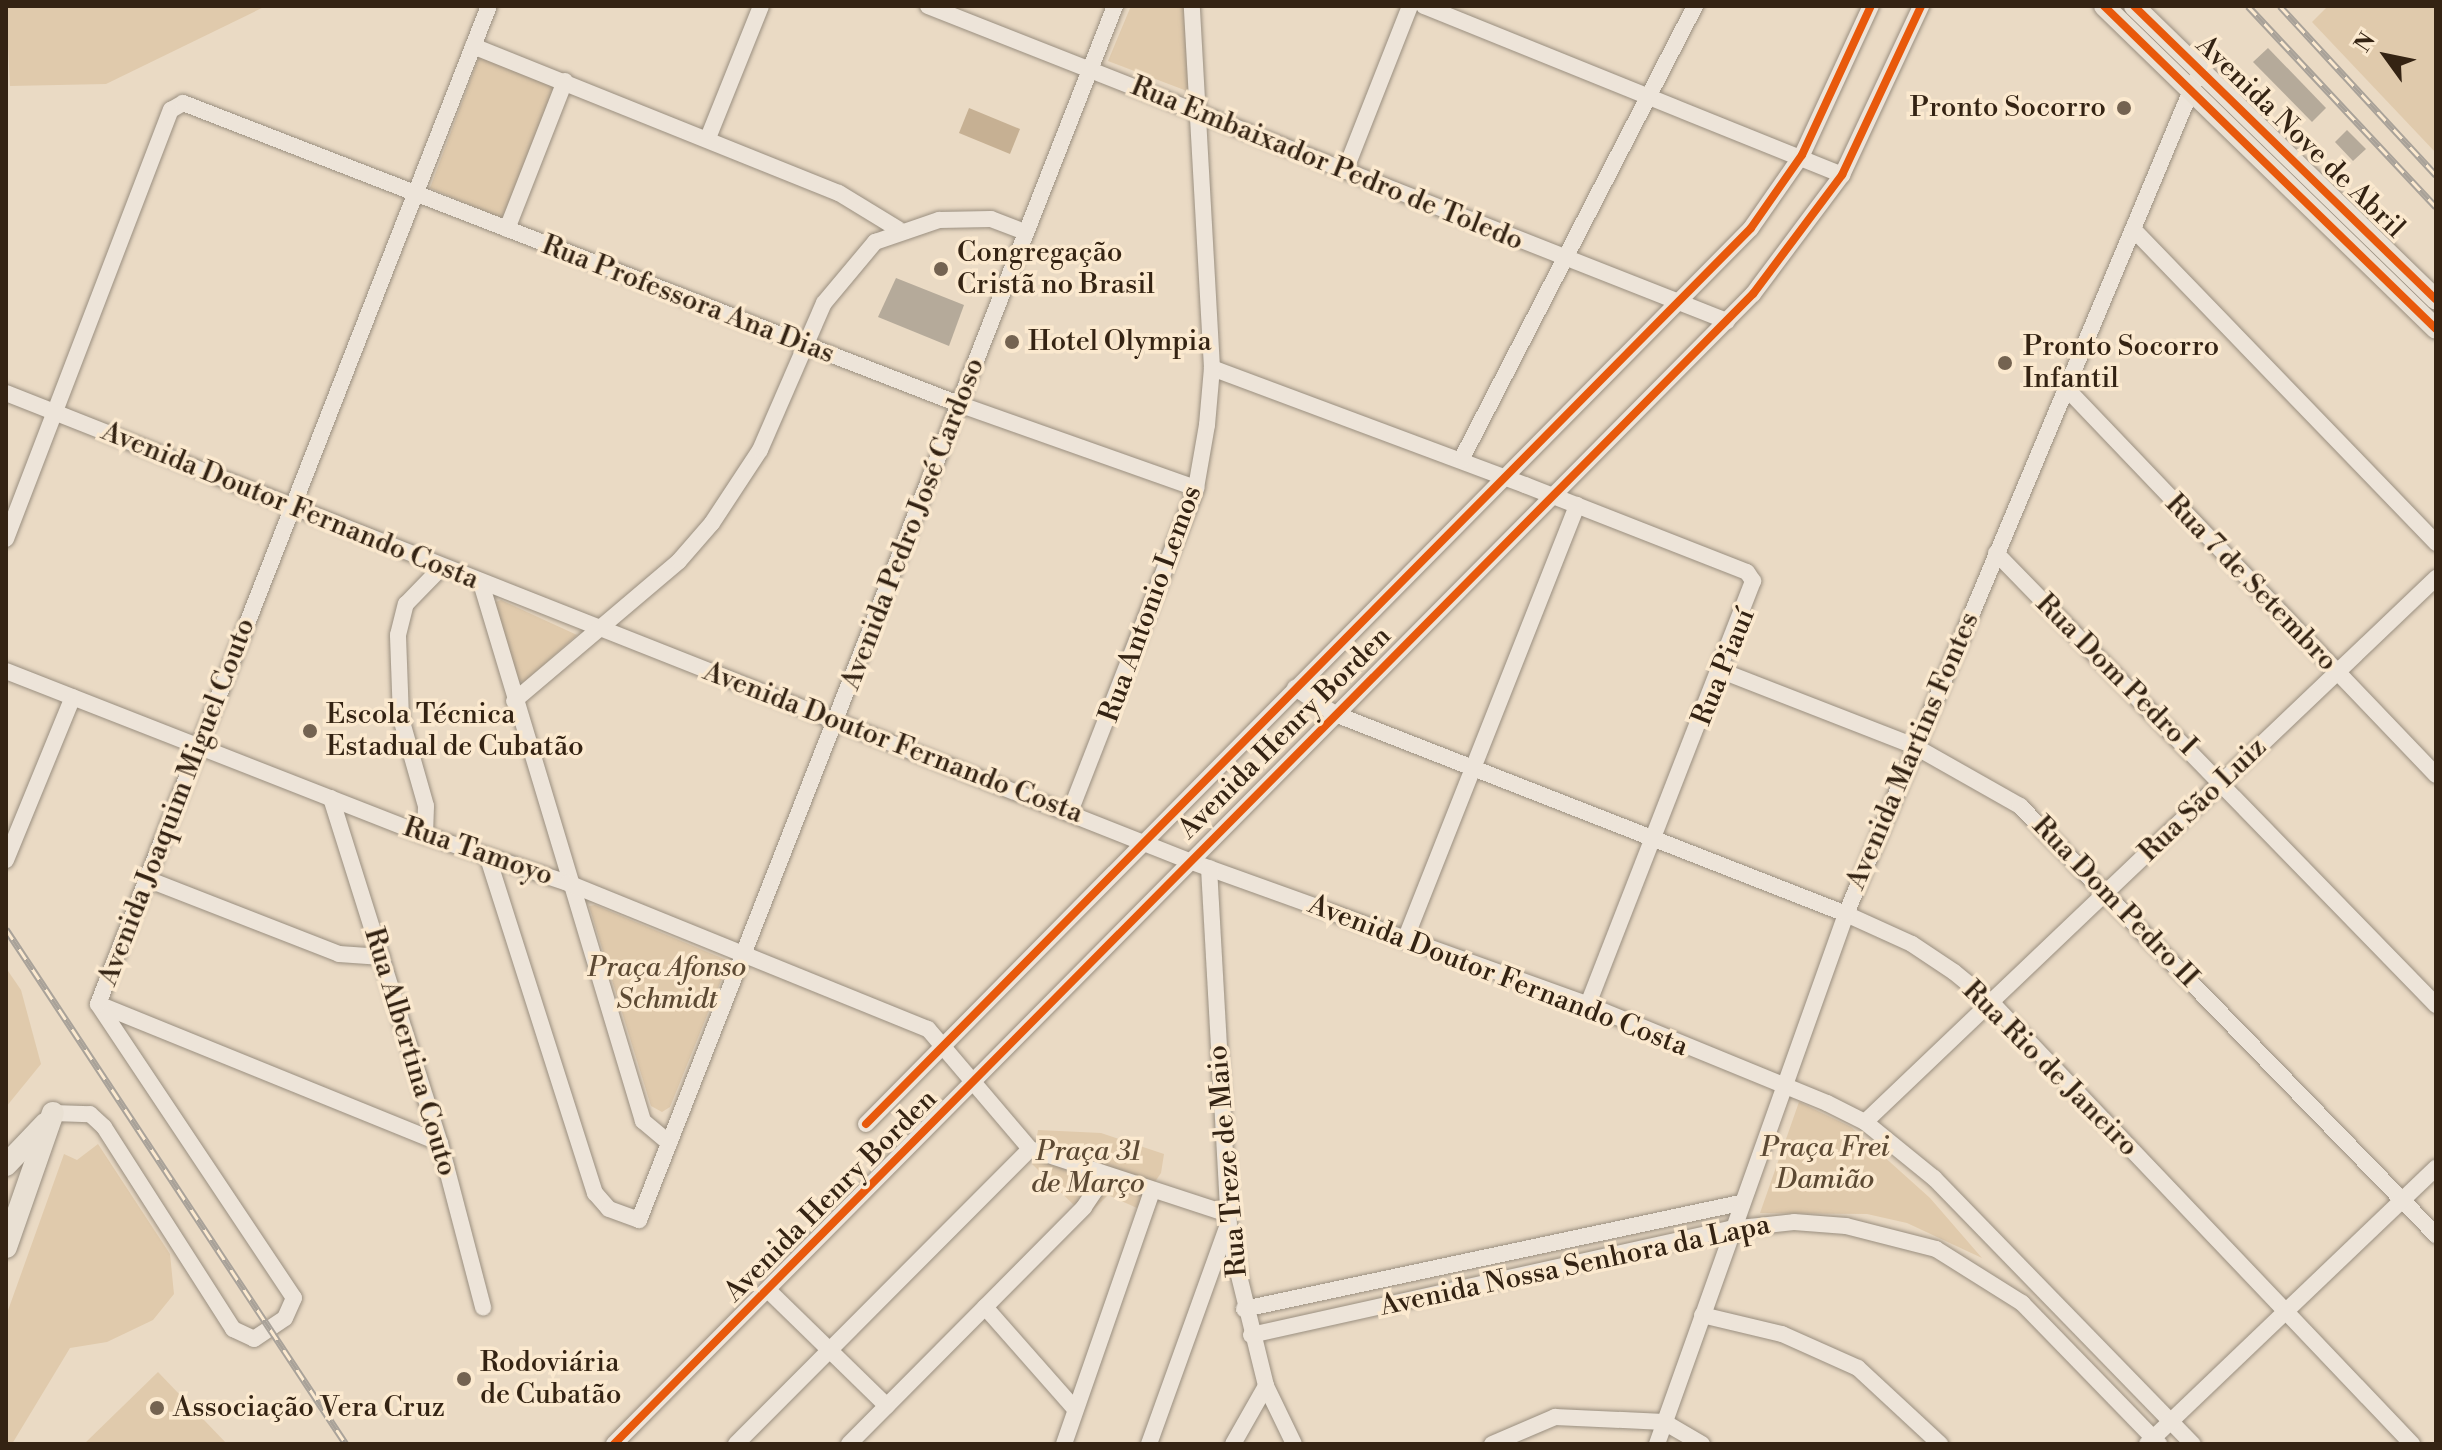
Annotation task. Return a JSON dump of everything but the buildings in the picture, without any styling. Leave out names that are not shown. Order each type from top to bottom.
[{"type":"highway","points":[[6,1165],[53,1113]]},
{"type":"highway","points":[[6,1247],[53,1113]]},
{"type":"main road","name":"Avenida Nove de Abril","points":[[2104,6],[2436,329]]},
{"type":"main road","name":"Avenida Nove de Abril","points":[[2134,6],[2436,300]]},
{"type":"main road","points":[[2343,239],[2358,224]]},
{"type":"street","name":"Avenida Joaquim Miguel Couto","points":[[53,1113],[90,1114],[104,1127],[233,1329],[254,1339],[285,1318],[294,1298],[98,1004],[489,6]]},
{"type":"street","points":[[708,138],[761,6]]},
{"type":"street","name":"Rua Embaixador Pedro de Toledo","points":[[928,6],[1727,321]]},
{"type":"street","name":"Avenida Pedro José Cardoso","points":[[488,858],[595,1193],[609,1209],[639,1220],[1115,6]]},
{"type":"street","name":"Rua Antonio Lemos","points":[[1070,812],[1196,488],[1212,368],[1192,6]]},
{"type":"street","points":[[1345,171],[1410,6]]},
{"type":"street","points":[[1424,6],[1802,155],[1842,175]]},
{"type":"street","points":[[1461,460],[1695,6]]},
{"type":"street","name":"Avenida Henry Borden","points":[[866,1124],[1751,228],[1802,155],[1871,6]]},
{"type":"street","name":"Avenida Henry Borden","points":[[614,1444],[1727,321],[1842,175],[1921,6]]},
{"type":"street","points":[[473,46],[839,193],[898,229]]},
{"type":"street","name":"Avenida Martins Fontes","points":[[1657,1444],[1730,1229],[1846,914],[1914,746],[2135,231],[2192,92],[2198,68]]},
{"type":"street","points":[[507,229],[565,81]]},
{"type":"street","name":"Rua Professora Ana Dias","points":[[55,413],[171,110],[183,103],[803,345],[1196,488]]},
{"type":"street","points":[[514,701],[679,561],[739,485],[803,345],[847,269],[898,229],[966,218],[991,219],[1025,232]]},
{"type":"street","points":[[2135,231],[2436,543]]},
{"type":"street","name":"Rua Piauí","points":[[1212,368],[1461,460],[1747,572],[1754,591],[1588,1005]]},
{"type":"street","name":"Rua 7 de Setembro","points":[[2067,389],[2436,775]]},
{"type":"street","name":"Avenida Doutor Fernando Costa","points":[[6,393],[441,568],[837,720],[1189,861],[1588,1005],[1782,1086]]},
{"type":"street","points":[[8,528],[55,413]]},
{"type":"street","points":[[1405,940],[1476,768],[1577,505]]},
{"type":"street","name":"Rua Dom Pedro I","points":[[1996,553],[2436,1005]]},
{"type":"street","points":[[425,835],[426,806],[401,718],[398,635],[406,604],[441,568]]},
{"type":"street","name":"Rua São Luiz","points":[[1865,1122],[1993,1004],[2436,578]]},
{"type":"street","points":[[481,583],[568,883],[643,1121],[669,1143]]},
{"type":"street","name":"Rua Tamoyo","points":[[6,671],[425,835],[568,883],[744,953],[928,1029],[943,1044]]},
{"type":"street","name":"Rua Dom Pedro II","points":[[1722,671],[1914,746],[2020,806],[2436,1235]]},
{"type":"street","name":"Rua Rio de Janeiro","points":[[1295,688],[1335,714],[1656,837],[1912,944],[1993,1004],[2412,1444]]},
{"type":"street","points":[[6,860],[73,697]]},
{"type":"street","name":"Rua Albertina Couto","points":[[331,798],[440,1143],[483,1307]]},
{"type":"street","name":"Rua Treze de Maio","points":[[1209,868],[1228,1218],[1251,1335],[1266,1386],[1294,1444]]},
{"type":"street","points":[[147,879],[339,954],[382,957]]},
{"type":"street","points":[[98,1004],[440,1143]]},
{"type":"street","points":[[943,1044],[972,1085],[1030,1149],[1228,1218],[1149,1444]]},
{"type":"street","points":[[1782,1086],[1865,1122],[1986,1228],[2193,1444]]},
{"type":"street","points":[[736,1444],[1030,1149]]},
{"type":"street","points":[[2153,1442],[2171,1421],[2436,1168]]},
{"type":"street","points":[[849,1444],[1084,1207],[1105,1176]]},
{"type":"street","points":[[1064,1444],[1152,1192]]},
{"type":"street","name":"Avenida Nossa Senhora da Lapa","points":[[1244,1309],[1740,1203]]},
{"type":"street","name":"Avenida Nossa Senhora da Lapa","points":[[1251,1335],[1730,1229],[1794,1222],[1846,1226],[1936,1249],[2022,1303],[2153,1442]]},
{"type":"street","points":[[768,1290],[887,1406]]},
{"type":"street","points":[[985,1307],[1075,1409]]},
{"type":"street","points":[[1702,1315],[1782,1334],[1858,1368],[1940,1444]]},
{"type":"street","points":[[1233,1444],[1266,1386]]},
{"type":"street","points":[[1492,1444],[1510,1439],[1555,1417],[1664,1422],[1702,1444]]},
{"type":"green space","points":[[6,6],[266,6],[106,84],[10,86]]},
{"type":"green space","points":[[1131,6],[1189,6],[1194,86],[1187,91],[1108,61]]},
{"type":"green space","points":[[2328,6],[2436,6],[2436,153],[2312,22]]},
{"type":"green space","points":[[479,57],[557,87],[505,220],[430,188]]},
{"type":"green space","points":[[501,600],[577,635],[524,682],[517,680],[493,603]]},
{"type":"green space","name":"Praça Afonso Schmidt","points":[[595,905],[729,961],[670,1107],[662,1112],[651,1106],[589,906]]},
{"type":"green space","points":[[6,968],[21,990],[41,1064],[6,1107]]},
{"type":"green space","name":"Praça Frei Damião","points":[[1799,1102],[1851,1127],[1930,1198],[1982,1258],[1907,1223],[1867,1214],[1760,1213]]},
{"type":"green space","name":"Praça 31 de Março","points":[[1038,1130],[1101,1133],[1164,1154],[1161,1173],[1137,1208],[1108,1195],[1086,1217],[1032,1164]]},
{"type":"green space","points":[[98,1144],[170,1254],[174,1294],[153,1320],[107,1342],[70,1348],[12,1444],[6,1444],[6,1316],[64,1154],[77,1160]]},
{"type":"green space","name":"Associação Vera Cruz","points":[[158,1372],[227,1444],[84,1444]]},
{"type":"shaded area","points":[[969,108],[1020,129],[1010,154],[959,133]]},
{"type":"railway","points":[[2248,6],[2436,207]]},
{"type":"railway","points":[[2280,6],[2436,175]]},
{"type":"railway","points":[[6,929],[346,1444]]},
{"type":"cycle path","points":[[866,1124],[1751,228],[1802,155],[1871,6]]},
{"type":"cycle path","points":[[614,1444],[1753,294],[1842,175],[1921,6]]},
{"type":"cycle path","points":[[2104,6],[2436,329]]},
{"type":"cycle path","points":[[2134,6],[2436,300]]},
{"type":"place","name":"Pronto Socorro","points":[[2124,108]]},
{"type":"place","name":"Congregação Cristã no Brasil","points":[[941,269]]},
{"type":"place","name":"Hotel Olympia","points":[[1012,342]]},
{"type":"place","name":"Pronto Socorro Infantil","points":[[2005,363]]},
{"type":"place","name":"Escola Técnica Estadual de Cubatão","points":[[310,731]]},
{"type":"place","name":"Rodoviária de Cubatão","points":[[464,1379]]},
{"type":"place","name":"Associação Vera Cruz","points":[[157,1408]]}]
